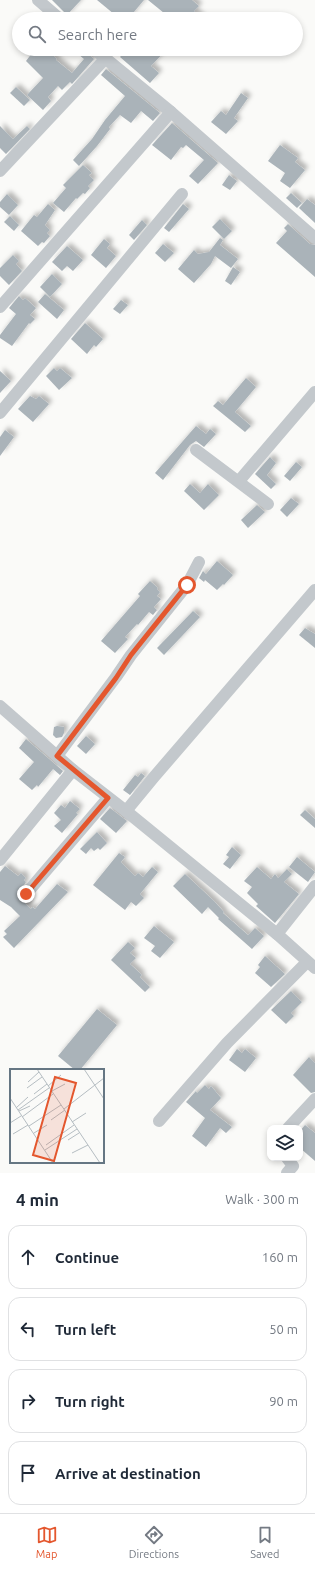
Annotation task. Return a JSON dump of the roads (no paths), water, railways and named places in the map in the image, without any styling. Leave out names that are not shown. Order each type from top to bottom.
[{"type":"street","points":[[38,0],[52,12]]},
{"type":"street","points":[[102,56],[171,112],[315,238]]},
{"type":"street","points":[[0,171],[105,59]]},
{"type":"street","points":[[0,307],[171,112]]},
{"type":"street","points":[[0,413],[182,194]]},
{"type":"street","points":[[239,481],[315,392]]},
{"type":"street","points":[[196,450],[268,504]]},
{"type":"street","points":[[57,756],[116,678],[131,655],[187,585],[199,562]]},
{"type":"street","points":[[126,811],[315,590]]},
{"type":"street","points":[[0,706],[73,770],[126,811],[277,934],[311,965],[227,1044],[159,1121]]},
{"type":"street","points":[[0,860],[73,770]]},
{"type":"street","points":[[26,894],[108,798]]},
{"type":"street","points":[[277,934],[315,886]]},
{"type":"street","points":[[291,1125],[315,1099]]},
{"type":"street","points":[[287,1173],[293,1166],[289,1161]]}]
